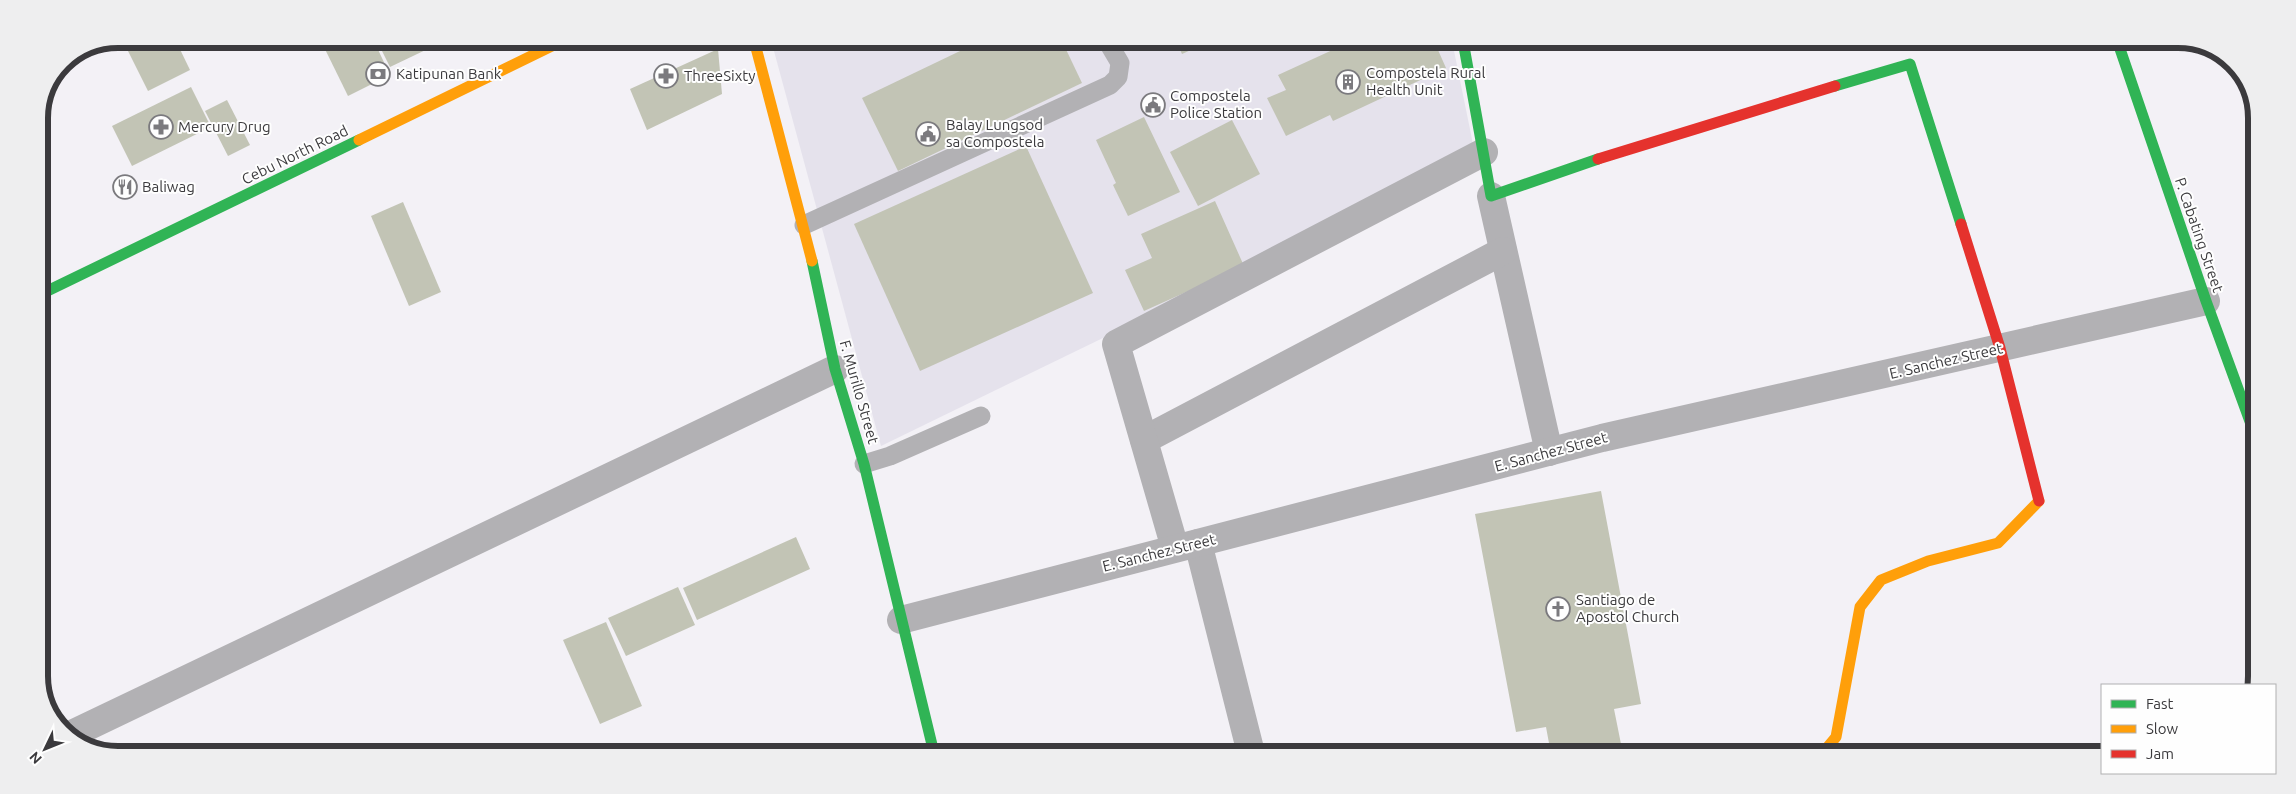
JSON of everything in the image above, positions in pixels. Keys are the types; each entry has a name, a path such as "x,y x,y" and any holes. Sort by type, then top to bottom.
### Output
{"main road":[{"name":"Cebu North Road","path":"48,290 547,48"},
{"name":"F. Murillo Street","path":"756,48 804,225 835,370 864,464 932,746"},
{"path":"1464,48 1491,196 1639,145 1910,64 2000,348 2039,503 1998,543 1928,561 1881,580 1860,607 1836,737 1828,746"},
{"name":"P. Cabating Street","path":"2120,48 2206,302 2248,416"}],"street":[{"path":"1249,746 1186,546 1144,440 1116,344 1484,152"},
{"path":"1491,196 1549,452"},
{"path":"1144,440 1503,251"},
{"name":"E. Sanchez Street","path":"901,620 1549,452 2206,302"},
{"path":"76,732 835,370"}],"lane":[{"path":"804,225 1110,86 1118,77 1120,63 1111,48"},
{"path":"864,464 890,456 981,416"}],"shaded area":[{"path":"773,48 1453,48 1473,144 1247,268 881,446"}],"building":[{"path":"126,48 179,48 190,70 148,91"},
{"path":"324,48 377,48 390,75 348,96"},
{"path":"380,48 430,48 390,67"},
{"name":"Balay Lungsod sa Compostela","path":"966,48 1065,48 1082,83 898,171 862,98"},
{"path":"1179,48 1195,48 1182,54"},
{"name":"Compostela Rural Health Unit","path":"1337,48 1437,48 1446,68 1333,121 1330,115 1286,136 1267,98 1286,90 1278,75"},
{"path":"718,49 722,94 647,130 630,89"},
{"name":"Mercury Drug","path":"191,87 211,127 132,166 112,126"},
{"path":"227,100 250,145 228,156 205,111"},
{"path":"1144,117 1180,192 1128,216 1113,185 1116,183 1096,140"},
{"path":"1232,120 1260,174 1198,206 1170,152"},
{"path":"1026,146 1093,293 920,371 854,224"},
{"path":"1215,201 1244,266 1144,311 1125,270 1152,258 1141,234"},
{"path":"403,202 441,292 409,306 371,216"},
{"name":"Santiago de Apostol Church","path":"1601,491 1641,704 1614,709 1621,746 1550,746 1546,727 1516,732 1475,514"},
{"path":"796,537 810,569 697,620 683,588"},
{"path":"678,587 695,625 626,656 608,618"},
{"path":"606,622 642,706 600,724 563,640"}],"traffic: fast":[{"path":"1464,48 1491,196 1598,159"},
{"path":"2120,48 2206,301 2248,416"},
{"path":"1835,86 1910,64 1961,224"},
{"path":"48,291 359,140"},
{"path":"812,261 835,369 864,464 932,746"}],"traffic: slow":[{"path":"359,140 548,48"},
{"path":"756,48 812,261"},
{"path":"1828,746 1836,737 1860,607 1881,580 1928,561 1998,543 2039,501"}],"traffic: jam":[{"path":"1598,159 1835,86"},
{"path":"1961,224 2000,348 2039,501"}],"place":[{"name":"Katipunan Bank","path":"378,74"},
{"name":"ThreeSixty","path":"666,76"},
{"name":"Compostela Rural Health Unit","path":"1348,82"},
{"name":"Compostela Police Station","path":"1153,105"},
{"name":"Mercury Drug","path":"161,127"},
{"name":"Balay Lungsod sa Compostela","path":"928,134"},
{"name":"Baliwag","path":"125,187"},
{"name":"Santiago de Apostol Church","path":"1558,609"}]}
